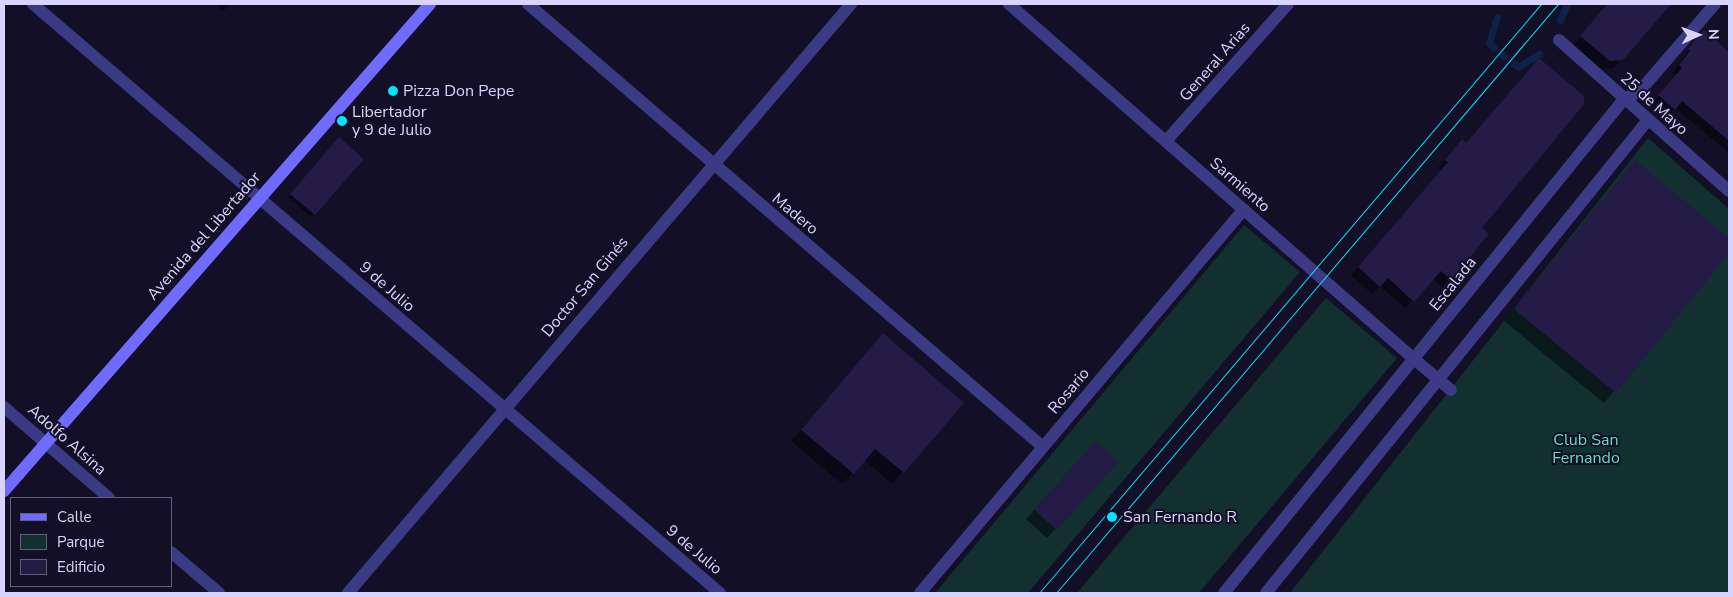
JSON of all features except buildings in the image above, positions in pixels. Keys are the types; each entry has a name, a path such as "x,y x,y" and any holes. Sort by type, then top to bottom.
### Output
{"main road":[{"name":"Avenida del Libertador","path":"4,491 430,4"}],"street":[{"name":"9 de Julio","path":"33,4 260,197 502,409 720,593"},
{"name":"Madero","path":"528,4 711,164 1043,447"},
{"name":"Doctor San Ginés","path":"348,593 711,164 851,4"},
{"name":"Sarmiento","path":"1009,4 1450,390"},
{"name":"General Arias","path":"1166,142 1288,4"},
{"name":"Escalada","path":"1224,593 1624,99 1639,92 1715,4"},
{"name":"25 de Mayo","path":"1559,40 1729,191"},
{"path":"1266,593 1648,120"},
{"name":"Rosario","path":"920,593 1244,209"},
{"name":"Adolfo Alsina","path":"4,407 108,497"},
{"path":"172,553 219,593"}],"green space":[{"name":"Club San Fernando","path":"1648,138 1729,209 1729,593 1290,593"},
{"path":"1244,225 1300,272 1028,593 935,593"},
{"path":"1326,298 1397,358 1199,593 1077,593"}],"waterway":[{"path":"1560,20 1567,4"},
{"path":"1494,48 1489,43 1497,17"},
{"path":"1514,64 1518,67 1539,54"}],"tram line":[{"path":"1039,593 1541,4"},
{"path":"1056,593 1558,4"}],"place":[{"name":"Pizza Don Pepe","path":"393,91"},
{"name":"Libertador y 9 de Julio","path":"342,121"},
{"name":"San Fernando R","path":"1112,517"}]}
